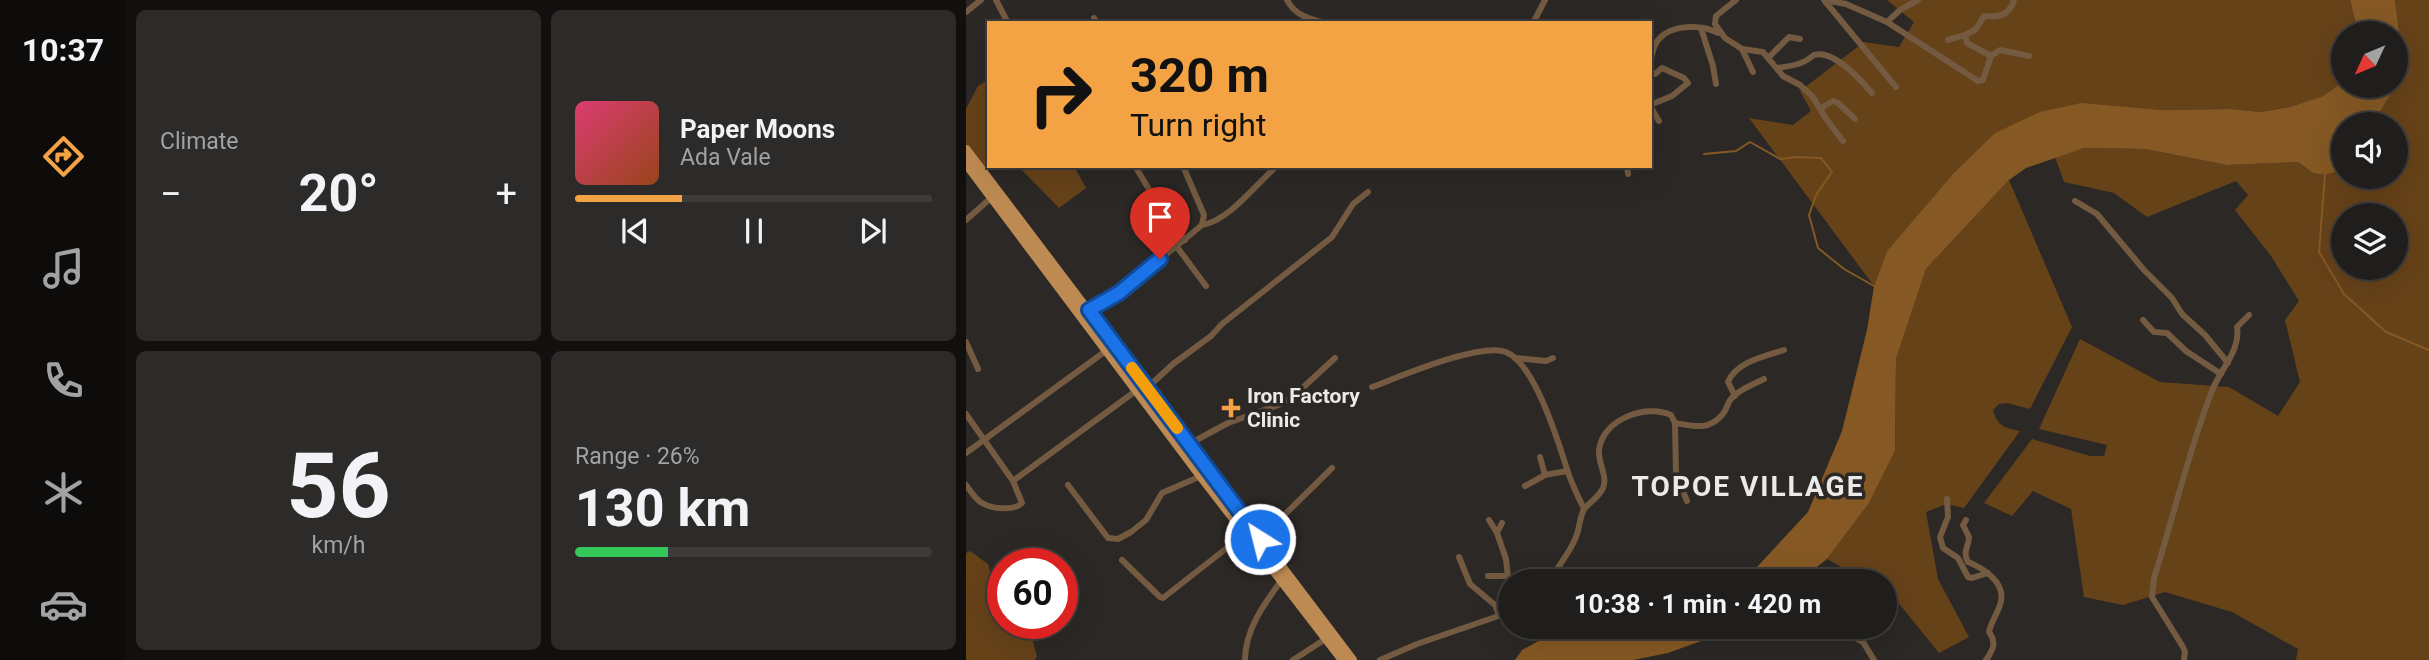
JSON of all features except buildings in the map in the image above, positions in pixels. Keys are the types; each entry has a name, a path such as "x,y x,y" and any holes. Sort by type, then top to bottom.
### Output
{"main road":[{"path":"966,150 1089,310 1200,476 1343,660"},
{"path":"966,163 1107,350 1189,444 1352,660"}],"street":[{"path":"966,12 981,0"},
{"path":"996,0 1007,21"},
{"path":"1287,0 1298,13 1318,21"},
{"path":"1534,21 1545,0"},
{"path":"1704,28 1725,4 1736,0"},
{"path":"1824,0 1846,4 1887,22 1978,81 1985,77 1991,56 2000,50 2029,56"},
{"path":"1824,0 1896,87"},
{"path":"1887,22 1900,10 1918,0"},
{"path":"1948,40 1976,29 1984,16 2002,16 2009,12 2014,0"},
{"path":"1716,16 1715,24 1725,38"},
{"path":"1652,56 1655,44 1665,34 1680,28 1704,28 1742,49 1760,50 1778,68 1783,76 1784,86"},
{"path":"1704,28 1716,84"},
{"path":"1965,35 1967,43 1991,56"},
{"path":"1769,57 1790,37 1800,39"},
{"path":"1742,49 1753,72"},
{"path":"1778,68 1801,63 1814,55 1826,55 1846,66 1872,93"},
{"path":"1652,73 1655,74 1662,68 1684,78 1688,83 1671,96 1652,105"},
{"path":"1783,76 1804,88 1813,97 1843,141"},
{"path":"1821,110 1833,102 1839,103 1855,119"},
{"path":"1652,109 1659,121"},
{"path":"1136,168 1166,218 1185,240"},
{"path":"1184,168 1204,215 1202,225"},
{"path":"1089,310 1119,293 1202,225 1216,222 1275,168"},
{"path":"1013,481 1141,391 1211,336 1222,324 1332,237 1353,204 1368,192"},
{"path":"966,220 992,197"},
{"path":"2075,201 2097,214 2149,276 2172,298 2182,314 2205,335 2228,363"},
{"path":"1177,247 1206,286"},
{"path":"2183,660 2183,647 2152,597 2154,579 2202,415 2213,386 2228,363 2238,336 2237,327 2249,315"},
{"path":"2143,320 2154,332 2166,333 2186,351 2221,374"},
{"path":"966,342 978,369"},
{"path":"966,453 1107,350"},
{"path":"1735,396 1728,382 1731,375 1743,365 1784,350"},
{"path":"1372,387 1429,366 1483,351 1505,352 1515,358 1538,390 1561,447 1567,471 1584,509"},
{"path":"1189,444 1228,423 1281,404 1296,394 1335,358"},
{"path":"1515,358 1546,361 1553,358"},
{"path":"1675,423 1702,428 1712,424 1722,416 1729,401 1764,379"},
{"path":"1558,569 1577,535 1584,509 1603,489 1599,448 1601,441 1614,425 1639,412 1649,410 1659,410 1671,415 1675,423 1676,475 1687,501"},
{"path":"966,414 1013,481 1022,503 1012,509 980,502 966,485"},
{"path":"1540,457 1545,475"},
{"path":"1260,539 1332,468"},
{"path":"1525,486 1545,475 1567,471"},
{"path":"1068,485 1108,538 1118,539 1146,520 1162,493 1200,476"},
{"path":"1947,499 1948,517 1940,537 1943,548 1958,558 1968,577 1988,573"},
{"path":"1489,520 1497,533 1507,569"},
{"path":"1966,520 1963,525 1969,537 1965,549 1966,558 1968,562 1984,568 2000,589 2002,597 1989,632 1994,648 1986,660"},
{"path":"1497,533 1502,523"},
{"path":"1122,561 1163,598 1246,533"},
{"path":"1459,557 1471,584 1495,606 1498,613"},
{"path":"1488,576 1498,576"},
{"path":"1245,660 1247,639 1266,602 1281,581"},
{"path":"1380,660 1498,615"},
{"path":"1293,660 1327,638"},
{"path":"1858,639 1863,642 1874,660"}],"shaded area":[{"path":"1887,0 2350,0 2355,21 2331,21 2331,90 2323,96 2290,107 2259,112 2231,109 2160,110 1952,175 1887,251 1874,286 1749,118 1793,125 1811,111 1800,91 1864,42 1899,47 1914,22"},
{"path":"2350,0 2395,0 2398,21 2355,21"},
{"path":"2395,0 2429,0 2429,660 2296,660 2298,649 2232,612 2165,592 2123,605 2084,597 2071,509 2033,491 2012,516 1984,503 2032,439 2090,456 2104,456 2107,445 2039,429 2080,339 2160,382 2229,387 2278,416 2300,382 2285,320 2299,301 2271,256 2235,210 2248,195 2236,181 2147,217 2114,193 2064,182 2055,157 2084,148 2145,149 2227,165 2298,162 2313,173 2331,173 2331,189 2408,189 2408,112 2380,112 2388,98 2408,98 2408,21 2398,21"},
{"path":"987,80 987,168 993,168 983,173 966,150 966,109 978,86"},
{"path":"2331,90 2331,98 2388,98 2380,112 2331,112 2331,173 2325,175 2313,173 2298,162 2227,165 2145,149 2084,148 2026,168 2009,180 1926,269 1896,359 1895,451 1869,503 1827,559 1814,569 1755,569 1808,512 1842,431 1867,330 1874,286 1887,251 1952,175 1995,133 2040,112 2081,103 2160,110 2231,109 2260,112 2290,107 2323,96"},
{"path":"1020,168 1075,168 1086,188 1059,208"},
{"path":"2009,180 2072,327 2030,409 2007,403 1999,404 1993,410 2002,425 2020,431 1964,508 1947,504 1926,512 1938,579 1969,637 1939,653 1897,601 1897,569 1845,569 1827,559 1869,503 1895,451 1896,359 1926,269"},
{"path":"970,551 987,563 987,639 1032,639 1037,657 1034,660 966,660 966,553"},
{"path":"1542,639 1707,639 1668,653 1633,660 1515,660 1522,650"}],"waterway":[{"path":"1704,154 1736,151 1750,142 1780,159 1821,158 1832,172 1816,195 1809,215 1818,248 1844,269 1874,286"},
{"path":"2325,174 2319,252 2344,294 2386,332 2429,350"}],"slow traffic":[{"path":"1132,368 1177,428"}],"place":[{"name":"Iron Factory Clinic","path":"1231,408"}],"district":[{"name":"TOPOE VILLAGE","path":"1748,486"}],"route":[{"path":"1160,259 1119,293 1089,310 1260,539"}]}
